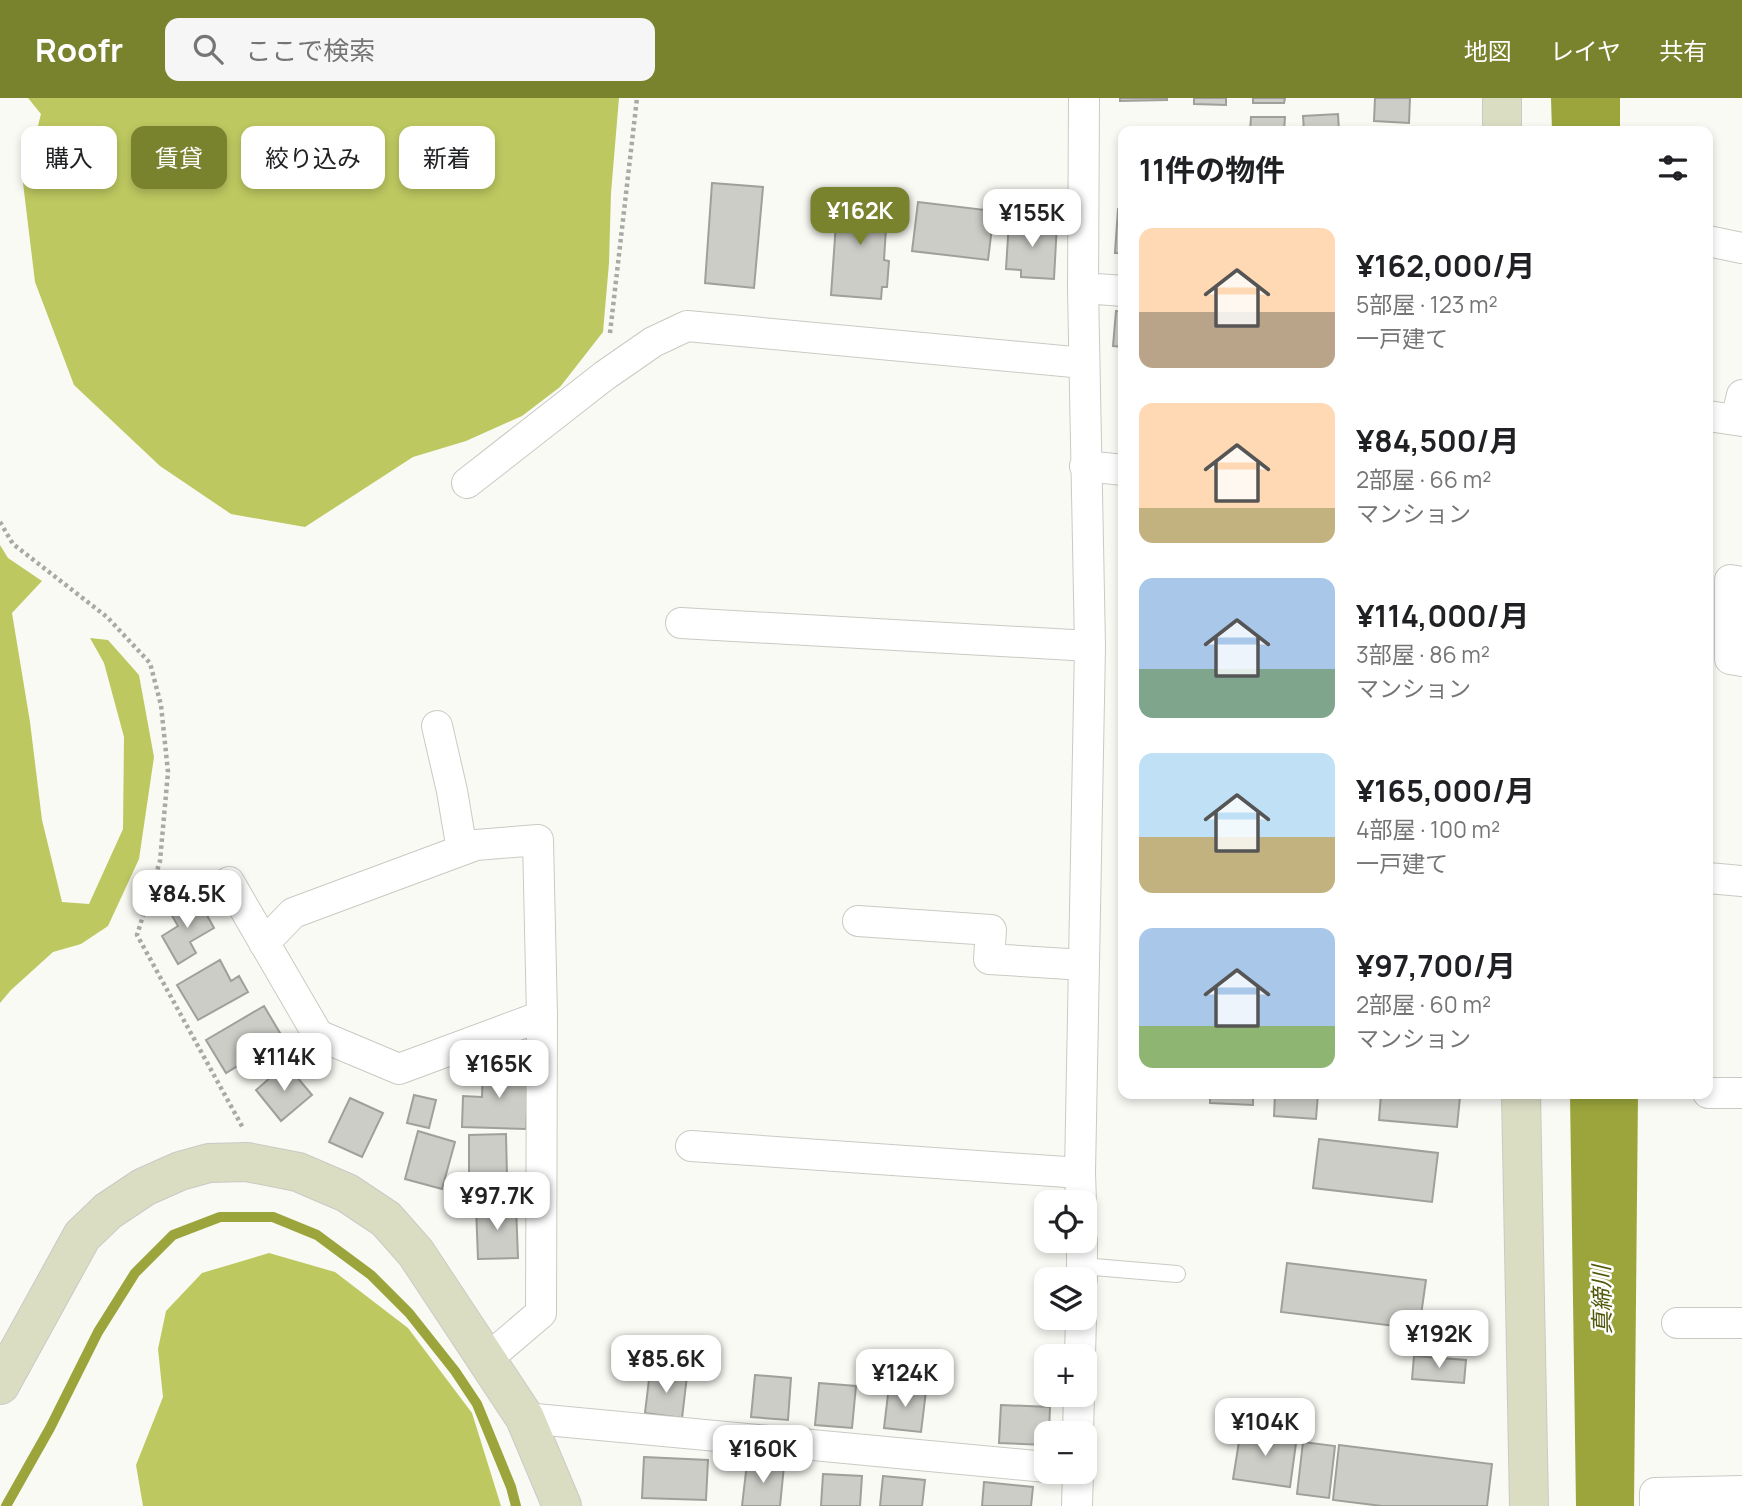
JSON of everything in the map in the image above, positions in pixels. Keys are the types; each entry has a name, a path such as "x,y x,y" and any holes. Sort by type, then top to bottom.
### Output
{"street":[{"path":"1081,1190 1090,646 1083,288 1084,98"},
{"path":"1502,98 1503,126"},
{"path":"1713,242 1742,248"},
{"path":"1083,288 1118,290"},
{"path":"467,483 604,376 653,342 687,326 1084,363"},
{"path":"1086,466 1118,469"},
{"path":"1742,582 1730,580 1730,659 1742,661"},
{"path":"681,623 1090,646"},
{"path":"436,726 463,850"},
{"path":"264,943 293,914 476,845 538,840 542,1016 541,1313 487,1359"},
{"path":"1713,878 1742,881"},
{"path":"229,882 318,1035 399,1069 542,1016"},
{"path":"858,921 991,930 989,958 1084,965"},
{"path":"1713,1093 1742,1093"},
{"path":"1521,1099 1529,1506"},
{"path":"691,1146 1080,1173"},
{"path":"0,1385 82,1236 108,1211 144,1187 180,1171 209,1163 247,1162 298,1172 347,1194 386,1219 416,1253 525,1418 562,1506"},
{"path":"1677,1323 1742,1323"},
{"path":"525,1418 1034,1466"},
{"path":"1077,1506 1078,1484"},
{"path":"1655,1506 1655,1493 1742,1491"}],"lane":[{"path":"1082,1262 1177,1274"}],"path":[{"path":"604,376 637,98"},
{"path":"0,522 13,544 107,617 149,663 161,705 168,772 160,861 137,935 264,1165"}],"shaded area":[{"path":"28,98 619,98 603,332 560,387 522,416 466,441 413,457 305,527 231,514 160,466 74,385 35,282 24,189 117,189 117,126 38,126 41,114"},
{"path":"0,545 8,558 42,581 12,613 30,722 42,820 62,902 89,904 123,829 124,737 104,663 90,638 108,640 139,675 154,757 139,859 108,926 81,944 53,952 0,1003"},
{"path":"269,1253 335,1272 408,1328 472,1413 501,1506 143,1506 136,1465 163,1397 158,1349 166,1311 202,1273"}],"water":[{"path":"1551,98 1620,98 1620,126 1552,126"},
{"name":"真締川","path":"1570,1099 1638,1099 1634,1506 1576,1506"}],"building":[{"path":"1120,98 1167,98 1167,100 1120,101"},
{"path":"1194,98 1226,98 1226,105 1194,104"},
{"path":"1253,98 1285,98 1284,103 1253,103"},
{"path":"1375,98 1410,98 1409,123 1374,121"},
{"path":"1338,114 1339,126 1304,126 1303,116"},
{"path":"1251,117 1285,117 1284,126 1250,126"},
{"path":"712,183 763,187 754,288 705,283"},
{"path":"838,194 888,197 884,260 889,261 887,287 882,287 881,299 831,295"},
{"path":"918,202 994,211 988,260 912,251"},
{"path":"1118,209 1118,253 1115,253"},
{"path":"1009,221 1057,223 1054,279 1021,277 1021,270 1006,269"},
{"path":"1116,311 1118,346 1113,346"},
{"path":"198,899 214,928 190,942 196,953 178,964 162,936 178,926 171,914"},
{"path":"220,960 231,981 239,976 248,992 198,1020 177,985"},
{"path":"264,1006 283,1038 226,1073 206,1040"},
{"path":"286,1064 312,1095 281,1121 256,1090"},
{"path":"483,1065 529,1067 526,1129 462,1127 463,1096 482,1097"},
{"path":"414,1095 436,1100 429,1128 407,1123"},
{"path":"350,1098 383,1113 362,1157 329,1142"},
{"path":"1210,1099 1253,1099 1253,1105 1210,1103"},
{"path":"1275,1099 1318,1099 1316,1119 1274,1116"},
{"path":"1381,1099 1460,1099 1457,1127 1379,1120"},
{"path":"418,1131 455,1142 442,1189 405,1179"},
{"path":"506,1134 507,1176 469,1176 469,1135"},
{"path":"1319,1139 1438,1153 1432,1202 1313,1188"},
{"path":"516,1205 518,1258 478,1259 476,1207"},
{"path":"1287,1263 1426,1280 1419,1329 1281,1312"},
{"path":"1414,1356 1466,1360 1464,1383 1412,1379"},
{"path":"650,1371 687,1376 682,1418 645,1413"},
{"path":"755,1375 791,1378 788,1420 751,1417"},
{"path":"819,1383 856,1386 852,1428 815,1425"},
{"path":"889,1386 926,1391 921,1432 884,1428"},
{"path":"1001,1405 1050,1407 1049,1421 1034,1421 1034,1444 999,1443"},
{"path":"1241,1429 1297,1436 1290,1487 1233,1479"},
{"path":"1303,1442 1335,1446 1329,1498 1297,1494"},
{"path":"1339,1445 1492,1464 1487,1506 1382,1506 1333,1500"},
{"path":"644,1457 708,1460 706,1500 642,1498"},
{"path":"747,1463 784,1466 780,1506 742,1506"},
{"path":"823,1474 862,1476 860,1506 821,1506"},
{"path":"883,1476 925,1480 922,1506 880,1506"},
{"path":"984,1482 1033,1487 1031,1506 982,1506"}],"waterway":[{"path":"6,1506 50,1428 98,1332 135,1273 173,1235 220,1217 273,1217 317,1235 371,1275 409,1313 455,1371 477,1404 511,1487 516,1506"}]}
